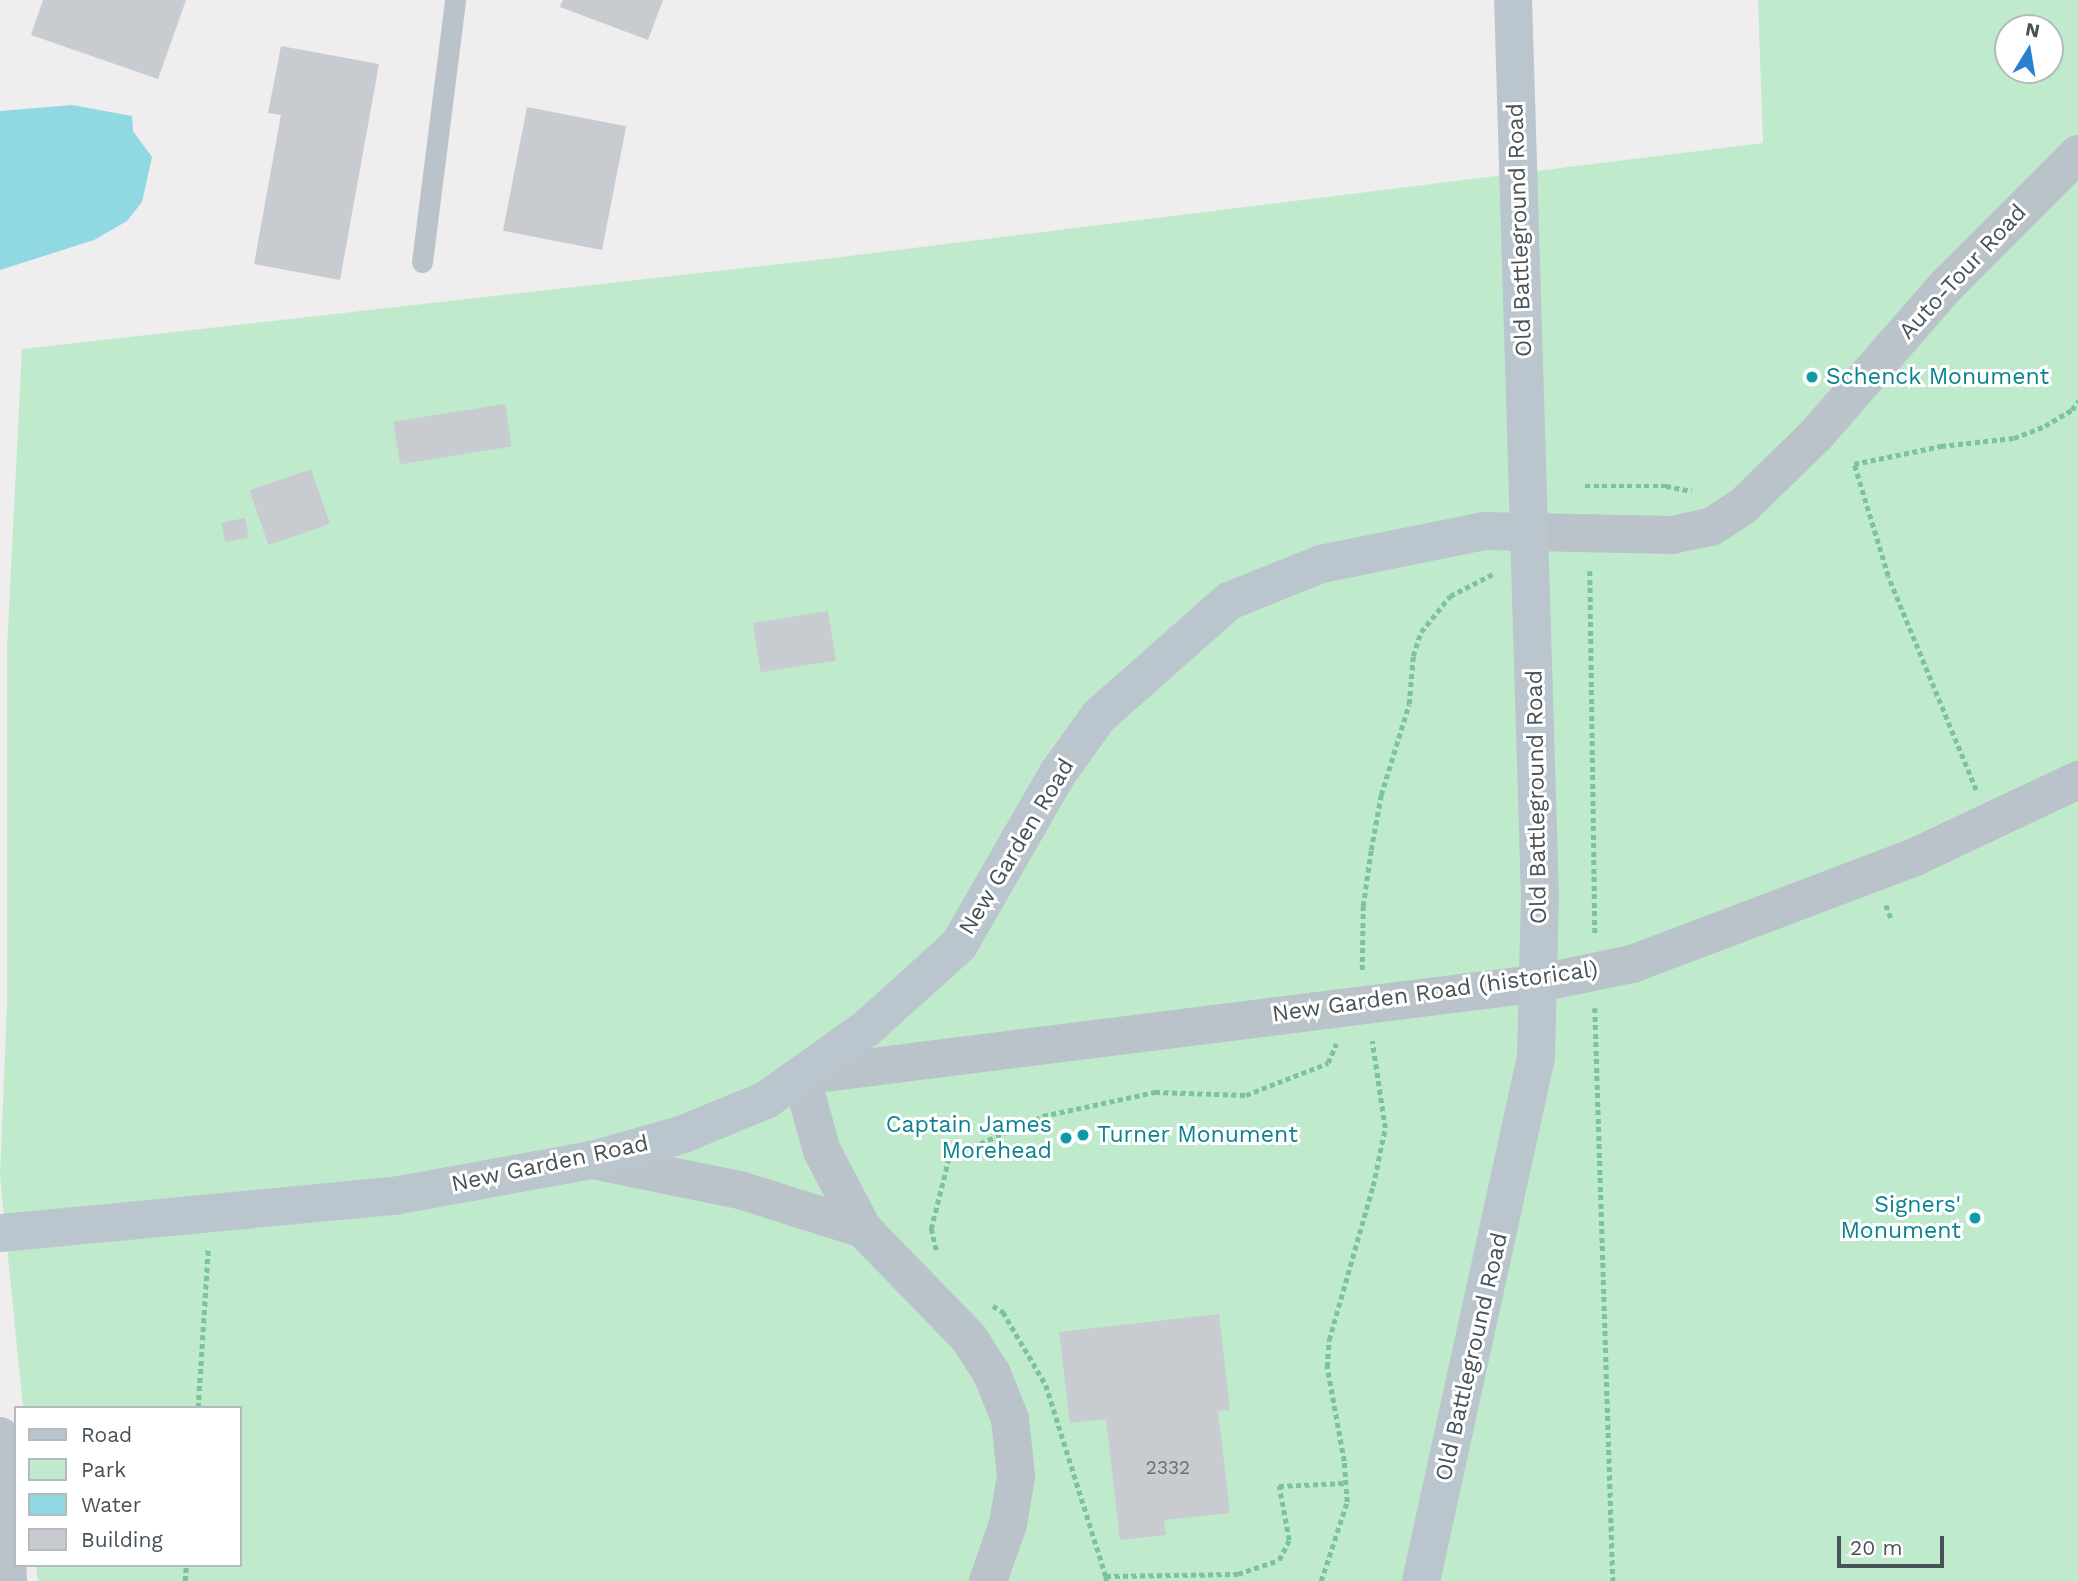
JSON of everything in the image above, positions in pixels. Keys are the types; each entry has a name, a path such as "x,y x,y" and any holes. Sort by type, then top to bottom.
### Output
{"street":[{"name":"Old Battleground Road","path":"1421,1581 1522,1132 1536,1056 1540,983 1513,0"},
{"name":"Auto-Tour Road","path":"1529,532 1672,535 1712,527 1743,506 1816,435 1946,286 2078,154"},
{"name":"New Garden Road","path":"0,1233 209,1217 394,1196 592,1160 724,1118 766,1100 867,1028 959,945 1058,773 1099,716 1228,601 1335,561 1485,531 1529,532"},
{"name":"New Garden Road (historical)","path":"801,1076 1359,1002 1540,983 1632,964 1914,857 2078,780"},
{"path":"801,1076 822,1152 863,1229 969,1338 992,1374 1010,1419 1016,1476 1008,1524 988,1581"},
{"path":"592,1160 740,1190 863,1229"},
{"path":"0,1436 8,1581"}],"lane":[{"path":"422,262 455,0"}],"path":[{"path":"1989,822 1888,576 1854,464 1941,446 2014,438 2054,421 2072,410 2078,401"},
{"path":"1585,486 1666,485 1743,506"},
{"path":"1590,559 1595,947"},
{"path":"1321,1581 1342,1523 1346,1483 1327,1367 1329,1340 1373,1186 1385,1128 1359,1002 1366,881 1381,795 1409,704 1417,644 1432,614 1450,596 1502,570"},
{"path":"940,1264 931,1229 949,1157 1043,1116 1155,1091 1246,1095 1328,1063 1359,1002"},
{"path":"1595,1004 1613,1581"},
{"path":"198,1406 209,1217"},
{"path":"983,1300 1003,1312 1046,1385 1106,1579 1238,1574 1279,1560 1289,1540 1279,1486 1346,1483"}],"green space":[{"path":"1758,0 2078,0 2078,1581 38,1581 36,1567 242,1567 242,1406 23,1406 0,1176 7,1005 7,649 22,349 833,258 1763,143"}],"water":[{"path":"72,105 132,116 133,131 152,157 142,202 127,221 94,240 0,270 0,111"}],"building":[{"path":"43,0 186,0 158,79 31,35"},
{"path":"563,0 663,0 648,40 560,7"},
{"path":"281,46 379,64 340,280 254,264 281,115 268,113"},
{"path":"527,107 626,126 602,250 503,231"},
{"path":"505,404 512,446 400,464 393,422"},
{"path":"311,469 330,524 268,545 250,490"},
{"path":"245,518 249,538 225,542 221,523"},
{"path":"828,611 836,660 761,672 753,623"},
{"path":"1219,1314 1230,1410 1218,1411 1230,1513 1164,1520 1166,1535 1120,1540 1106,1419 1070,1423 1059,1332"}],"place":[{"name":"Schenck Monument","path":"1812,377"},
{"name":"Turner Monument","path":"1083,1135"},
{"name":"Captain James Morehead","path":"1066,1138"},
{"name":"Signers' Monument","path":"1975,1218"}]}
